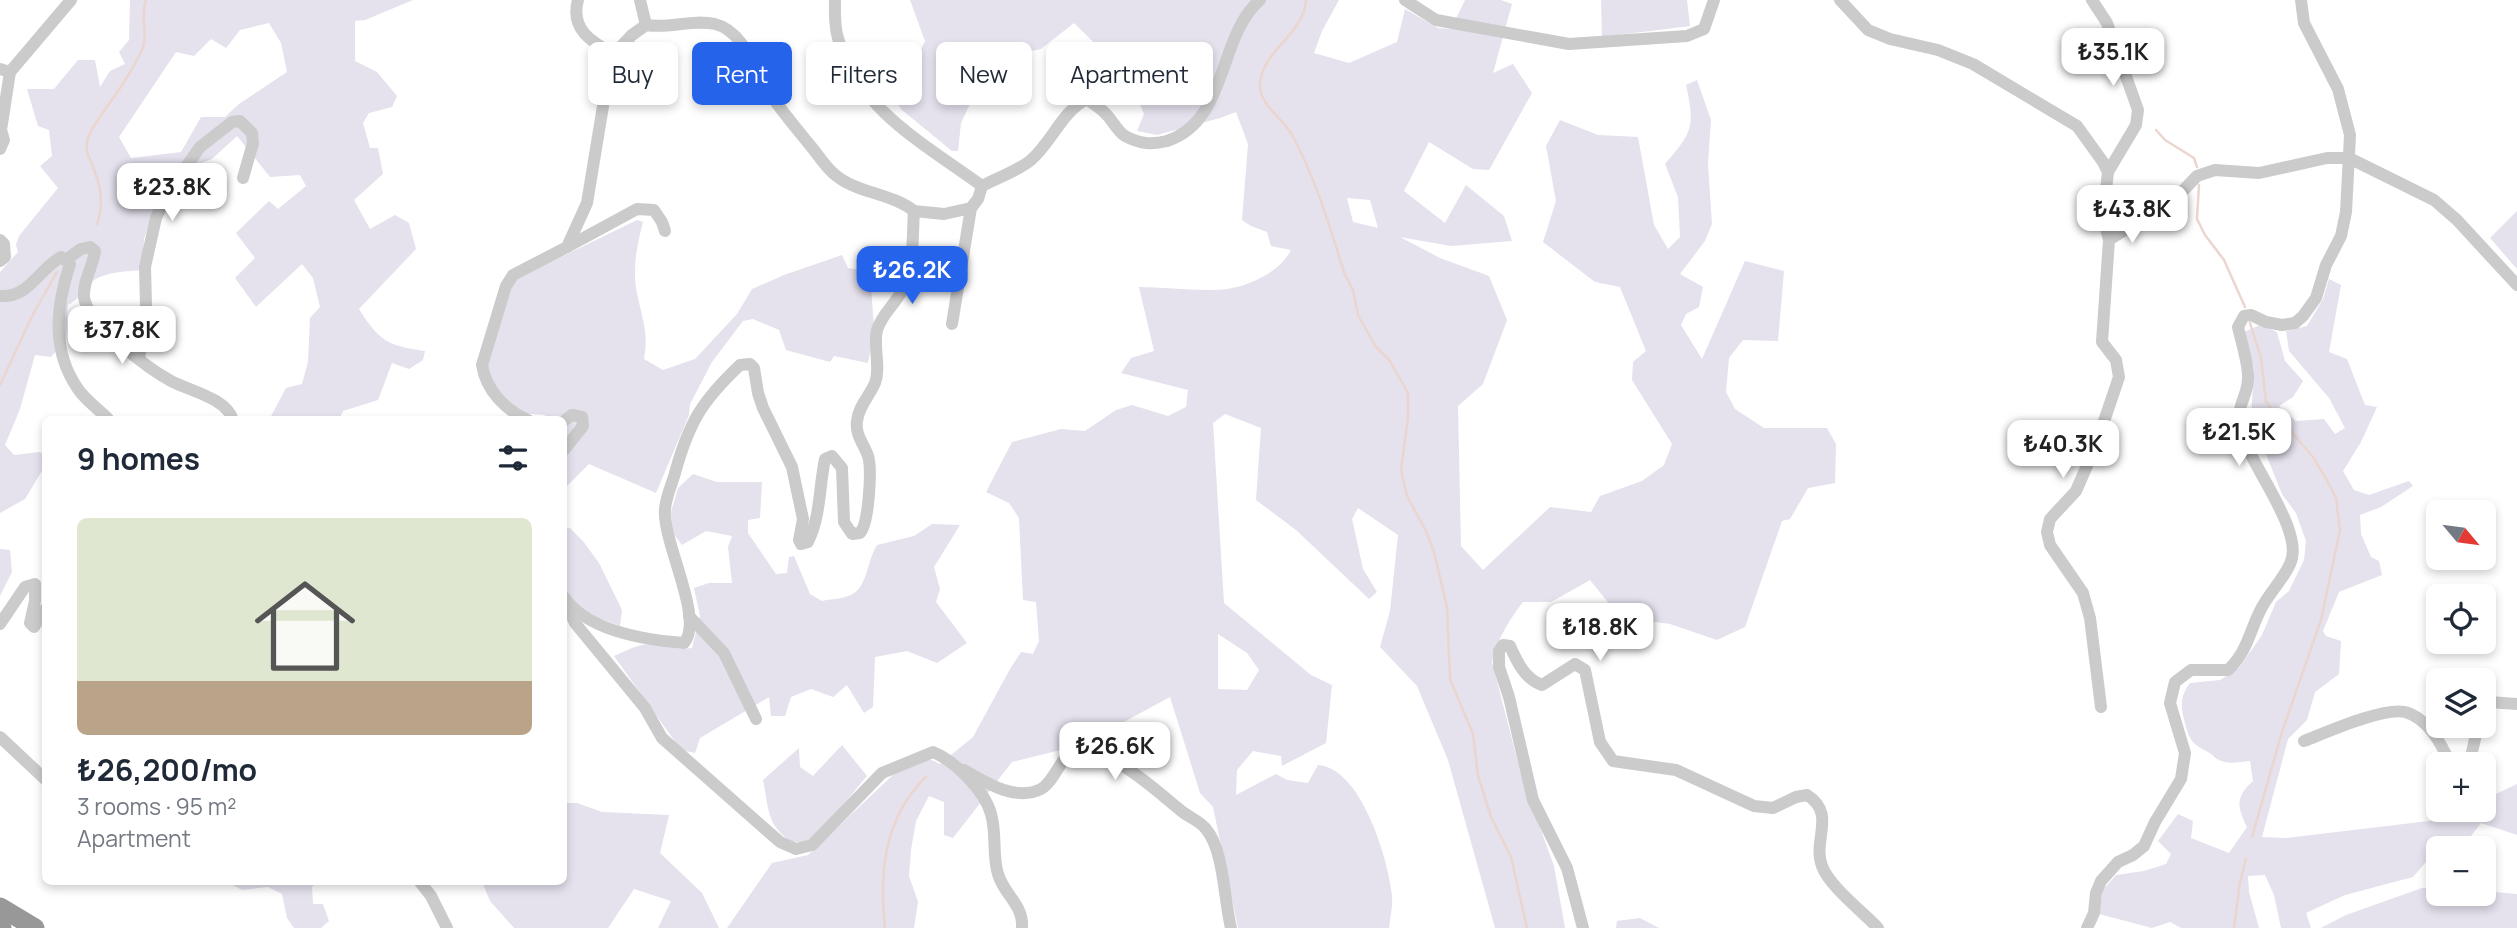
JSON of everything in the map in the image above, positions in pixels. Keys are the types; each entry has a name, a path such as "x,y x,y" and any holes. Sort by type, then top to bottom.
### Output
{"highway":[{"path":"0,907 35,928"}],"street":[{"path":"0,149 4,140 1,130 5,70 71,0"},
{"path":"578,0 575,11 577,23 594,42"},
{"path":"640,0 646,26"},
{"path":"835,0 837,37 857,83 901,129 982,186"},
{"path":"952,324 971,208 978,199 982,186 1030,160 1074,105 1087,99 1104,112 1124,136 1152,145 1181,136 1215,94 1239,32 1252,7 1260,0"},
{"path":"1405,0 1436,20 1569,44 1686,36 1704,29 1714,0"},
{"path":"1840,0 1868,30 1890,39 1938,50 1973,64 2077,126 2108,172"},
{"path":"2092,0 2107,23 2138,110 2136,125 2108,172 2102,216 2109,240 2102,342 2116,360 2119,377 2077,491 2050,519 2047,533 2050,545 2083,593 2090,618 2101,707"},
{"path":"2087,928 2094,913 2096,893 2101,881 2118,862 2144,846 2181,779 2185,752 2170,703 2175,682 2191,670 2228,670 2240,659 2260,611 2291,563 2294,551 2275,496 2248,452 2241,432 2240,405 2248,383 2249,370 2238,327 2244,316 2251,315 2282,325 2295,323 2316,298 2326,265 2341,236 2346,212 2350,135 2338,89 2304,23 2301,0"},
{"path":"625,42 646,26 660,28 713,24 726,28 738,40 772,97 831,172 848,185 881,194 905,204 914,211 944,214 971,208"},
{"path":"567,247 587,202 603,105"},
{"path":"139,359 146,304 146,256 156,218 167,194 200,147 232,122 240,121 252,133 253,143 243,178"},
{"path":"2109,240 2177,197 2197,176 2215,170 2259,173 2327,158 2348,158 2434,200 2457,220 2517,285"},
{"path":"518,416 494,394 484,378 482,365 506,286 513,275 638,209 654,210 665,231"},
{"path":"567,601 584,618 633,636 684,643 690,630 689,617 679,570 668,539 664,508 690,426 704,402 740,365 750,364 754,369 760,400 792,467 803,519 799,540 801,544 808,542 813,531 819,511 825,459 832,456 842,468 844,522 852,534 860,533 865,527 868,503 868,457 860,443 856,424 860,405 876,382 875,348 878,328 901,293 912,260 914,211"},
{"path":"0,240 4,244 5,257 0,261"},
{"path":"67,259 81,249 90,247 96,251 85,283 84,299 100,324 139,359 169,380 219,404 232,416"},
{"path":"0,296 24,291 44,268 61,257 67,259 70,264 58,303 59,341 63,363 79,391 105,416"},
{"path":"567,419 572,415 582,417 583,426 567,446"},
{"path":"0,624 25,587 35,584 35,601 30,623 34,627 42,614"},
{"path":"567,605 575,623 645,708 662,738 780,842 796,849 812,845 882,773 933,752 1002,790 1020,793 1042,788 1068,754 1085,751 1110,759 1156,788 1182,812 1206,828 1216,848 1231,928"},
{"path":"689,617 724,653 755,719"},
{"path":"1583,928 1567,868 1533,800 1509,696 1499,667 1499,651 1503,645 1510,646 1522,668 1535,682 1542,685 1575,664 1585,670 1600,742 1613,761 1676,770 1754,806 1773,808 1807,795 1818,802 1822,812 1821,866 1833,883 1878,928"},
{"path":"2496,702 2517,704"},
{"path":"2304,741 2386,713 2404,712 2425,723 2445,752"},
{"path":"0,737 42,776"},
{"path":"957,766 991,812 998,876 1023,916 1022,928"},
{"path":"422,885 447,928"}],"shaded area":[{"path":"130,0 413,0 365,20 355,21 355,61 377,72 397,96 392,107 369,113 363,123 370,148 378,148 383,174 354,200 370,229 395,215 409,223 416,249 359,309 386,340 402,347 425,351 423,360 409,369 392,363 378,400 343,411 341,416 271,416 286,388 302,384 308,362 310,318 320,307 313,278 302,264 256,307 235,278 255,258 236,233 269,201 278,209 306,186 300,175 270,177 237,136 212,159 185,169 156,205 144,239 143,270 110,274 93,281 68,305 66,339 51,357 35,355 20,409 5,445 14,455 40,452 42,471 25,499 0,513 0,272 18,252 16,245 19,236 58,188 40,166 52,156 49,130 38,126 27,89 54,89 78,60 95,60 100,87 110,71 125,64 119,52 129,40","holes":["269,23 281,43 287,72 239,104 225,117 201,117 181,152 131,158 119,137 176,52 194,56 211,39 226,48 240,30"]},
{"path":"910,0 1339,0 1322,31 1314,53 1349,63 1397,42 1405,9 1438,28 1451,29 1465,0 1501,0 1512,4 1493,73 1513,64 1532,93 1489,170 1473,169 1429,142 1404,191 1445,223 1466,185 1504,216 1512,241 1451,246 1400,237 1440,258 1489,276 1507,320 1483,384 1458,406 1461,546 1483,570 1550,507 1591,512 1600,496 1642,481 1664,465 1672,444 1632,380 1633,362 1646,351 1620,287 1595,282 1543,242 1556,201 1546,146 1560,120 1598,135 1638,137 1654,225 1668,249 1680,237 1678,197 1665,164 1686,136 1691,120 1686,85 1697,80 1711,120 1708,164 1712,224 1705,241 1680,274 1703,287 1699,307 1686,314 1681,325 1702,359 1745,261 1784,271 1778,341 1743,340 1729,358 1726,392 1735,409 1764,428 1827,428 1836,444 1835,483 1808,488 1790,519 1782,521 1745,627 1717,640 1670,624 1648,621 1637,604 1611,606 1590,580 1551,602 1523,602 1508,623 1492,662 1522,778 1554,866 1565,928 1495,928 1448,760 1417,686 1380,647 1390,611 1398,535 1358,508 1352,519 1363,569 1377,592 1369,599 1296,530 1256,500 1261,428 1225,414 1213,423 1224,603 1311,675 1332,685 1326,743 1282,766 1281,756 1253,751 1237,770 1236,795 1276,774 1287,780 1308,783 1318,765 1333,770 1347,781 1370,817 1385,860 1392,895 1389,928 1238,928 1213,807 1200,793 1170,697 1109,730 1097,741 1012,762 953,838 944,835 944,802 929,796 916,821 911,850 909,876 918,902 914,928 727,928 772,863 808,855 895,773 927,758 940,764 973,737 1021,652 1033,654 1039,641 1036,602 1023,600 1019,518 1009,503 986,492 1012,442 1061,429 1085,431 1116,410 1132,405 1168,416 1186,407 1188,390 1121,373 1131,358 1154,351 1139,287 1206,290 1236,287 1255,281 1272,271 1291,250 1271,246 1267,232 1242,220 1248,144 1236,112 1157,135 1137,131 1144,114 1140,105 1213,105 1213,42 1093,42 1074,23 1050,42 1046,42 1041,49 1032,51 1032,42 936,42 936,105 969,105 961,123 958,151 952,151 898,105 922,105 922,48 925,41","holes":["1347,198 1370,200 1378,228 1353,222","1218,634 1247,653 1259,670 1247,690 1218,689"]},
{"path":"1601,0 1687,0 1690,26 1602,37"},
{"path":"2517,211 2517,269 2490,238"},
{"path":"637,220 643,222 635,275 645,333 644,359 663,370 695,359 737,314 752,289 842,255 848,268 870,272 874,328 868,363 834,356 830,362 786,350 779,330 753,319 743,321 712,362 690,404 689,415 656,493 589,464 567,486 567,416 519,413 496,392 487,365 514,280"},
{"path":"2329,279 2341,285 2329,352 2347,359 2365,405 2377,407 2361,442 2343,471 2354,490 2369,495 2409,481 2413,486 2381,507 2360,515 2361,534 2371,557 2379,561 2382,575 2339,592 2323,631 2326,636 2341,641 2339,674 2315,692 2307,720 2288,739 2262,837 2286,838 2426,821 2496,822 2496,794 2517,784 2517,835 2481,823 2471,836 2426,836 2426,862 2413,877 2345,895 2306,913 2311,928 2281,928 2274,895 2265,875 2248,876 2249,892 2259,928 2181,928 2170,922 2152,928 2099,914 2103,890 2116,875 2144,871 2166,864 2171,854 2158,841 2178,814 2193,821 2191,838 2229,853 2247,827 2239,802 2243,792 2253,781 2250,761 2221,761 2197,746 2189,736 2182,700 2190,683 2220,680 2239,668 2262,635 2276,602 2289,591 2304,560 2306,541 2296,513 2282,494 2251,417 2254,369 2244,332 2260,325 2277,332 2285,361 2303,381 2293,397 2279,406 2296,421 2324,419 2335,434 2345,428 2329,398 2289,351 2286,331 2307,326 2323,299"},
{"path":"693,474 717,482 762,482 760,518 748,520 748,533 776,574 787,573 789,557 794,556 810,594 822,601 848,596 857,591 877,545 914,536 932,524 960,525 934,567 940,589 936,602 967,643 937,663 907,651 875,657 873,707 864,713 847,685 833,697 811,689 791,697 785,716 771,716 769,697 700,738 695,753 681,750 614,656 648,644 692,648 700,616 694,588 709,583 732,583 728,547 732,536 706,531 682,545 672,532 671,512 678,488"},
{"path":"567,528 570,528 583,541 599,563 622,610 620,626 579,608 567,592"},
{"path":"0,549 10,550 12,572 0,596"},
{"path":"842,745 867,776 815,836 803,842 788,839 773,823 763,780 799,748 800,767 813,776"},
{"path":"567,803 577,803 602,812 669,815 660,853 702,893 719,928 658,928 671,901 634,889 608,928 514,928 490,901 483,885 567,885"},
{"path":"233,885 314,885 313,904 323,904 329,921 321,928 294,928 287,918 282,894 268,887 242,890"},
{"path":"2422,888 2426,888 2426,906 2496,906 2496,892 2517,894 2517,928 2321,928 2346,915"},
{"path":"1640,918 1659,928 1616,928 1617,921"}],"waterway":[{"path":"97,224 101,195 87,152 87,141 92,128 126,79 143,48 146,0"},
{"path":"1306,0 1304,11 1293,31 1265,67 1261,77 1261,94 1270,109 1288,128 1308,169 1345,275 1353,290 1358,315 1376,347 1390,361 1408,393 1408,418 1401,470 1407,496 1434,552 1447,607 1450,679 1473,734 1478,776 1491,817 1511,857 1527,928"},
{"path":"2156,130 2165,140 2194,158 2197,167"},
{"path":"2199,185 2197,219 2205,235 2224,260 2245,307"},
{"path":"0,385 32,316 57,272"},
{"path":"2250,323 2261,358 2266,402 2313,457 2328,482 2336,498 2340,530 2321,620 2282,732 2252,837"},
{"path":"885,928 884,867 893,828 901,810 926,777"},
{"path":"2234,928 2246,859"}]}
